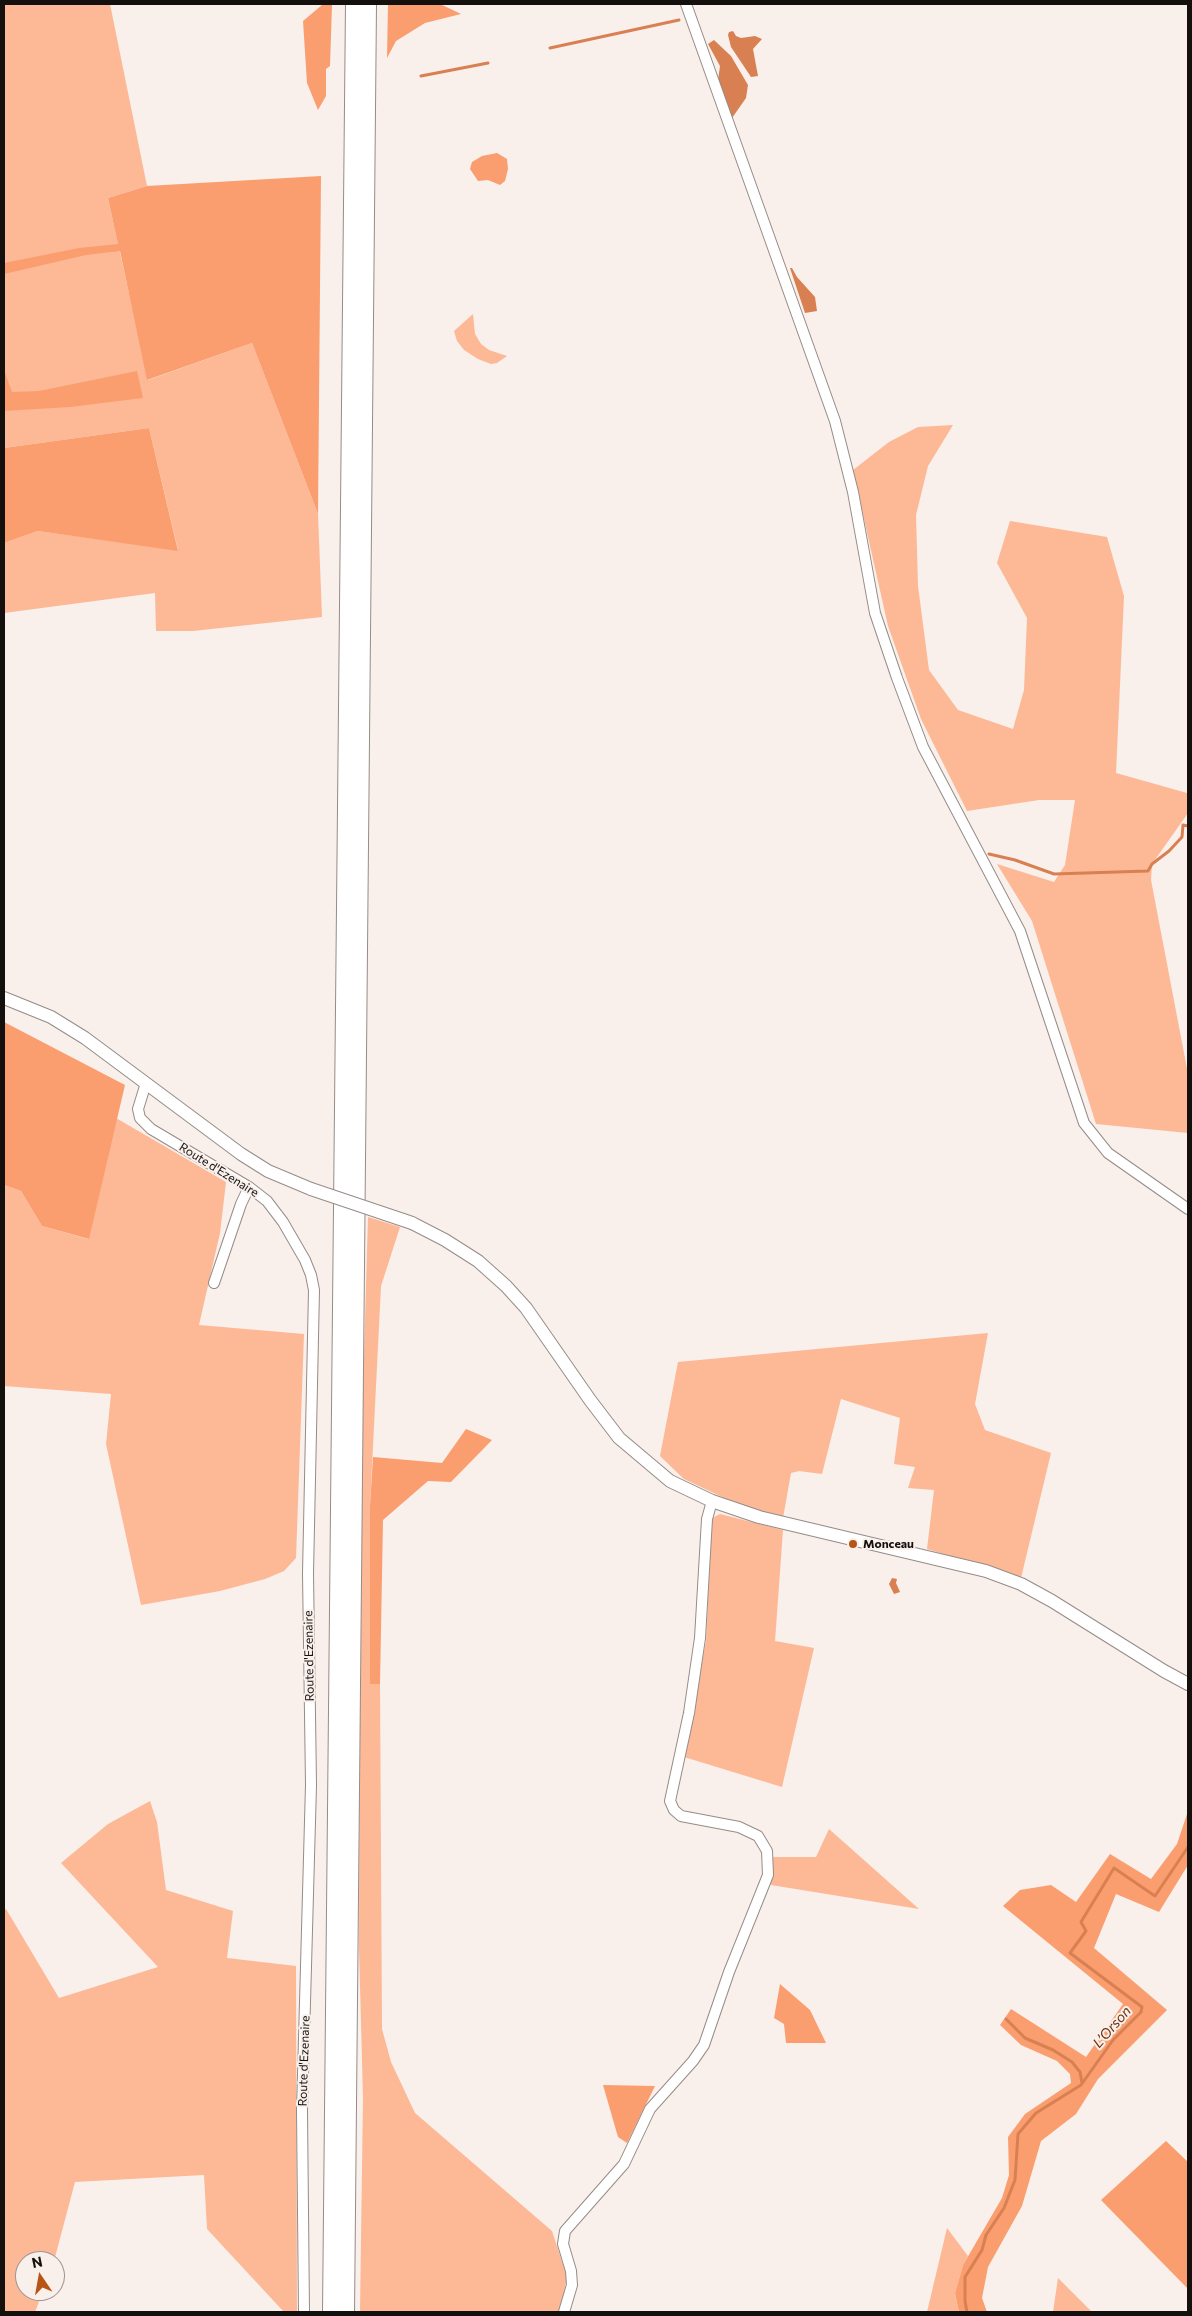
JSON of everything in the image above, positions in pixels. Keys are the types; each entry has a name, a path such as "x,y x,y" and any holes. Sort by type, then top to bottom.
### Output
{"highway":[{"path":"331,2312 354,4"},
{"path":"347,2312 368,4"}],"street":[{"path":"686,4 836,421 853,492 875,613 897,678 924,747 1020,931 1084,1123 1108,1153 1188,1209"},
{"path":"4,998 51,1017 85,1038 240,1154 268,1171 311,1189 412,1223 445,1240 478,1261 506,1286 526,1308 619,1438 670,1480 712,1501 759,1517 986,1571 1021,1584 1052,1601 1164,1672 1188,1684"},
{"name":"Route d'Ezenaire","path":"146,1083 138,1109 140,1118 151,1129 249,1187 268,1201 284,1222 305,1260 314,1290 308,1573 311,1785 302,2110 304,2312"},
{"path":"214,1283 241,1204 249,1187"},
{"path":"564,2312 572,2285 571,2271 563,2244 565,2231 624,2164 650,2110 701,2051 729,1972 768,1875 767,1851 758,1836 739,1827 681,1816 674,1810 670,1801 670,1790 689,1713 700,1638 708,1519 712,1501"}],"shaded area":[{"path":"4,4 110,4 147,186 108,198 148,380 252,343 318,514 322,617 193,631 156,631 155,593 4,613 4,543 38,531 178,550 149,428 4,448"},
{"path":"388,4 440,4 461,14 425,23 396,41 387,58"},
{"path":"322,5 332,5 330,66 326,69 326,96 318,110 307,83 303,21"},
{"path":"733,31 736,36 741,38 755,36 762,39 753,49 758,76 751,77 731,47 728,35 729,32"},
{"path":"714,40 731,56 748,85 746,98 732,118 718,80 720,66 708,44"},
{"path":"497,153 507,159 508,169 505,181 500,185 488,180 478,181 470,169 472,162 482,156"},
{"path":"321,176 318,514 252,343 147,380 120,251 86,255 4,274 4,263 79,248 118,244 108,198 147,186"},
{"path":"790,268 792,268 797,277 815,297 817,311 805,313"},
{"path":"473,314 475,334 481,344 489,350 507,356 497,363 491,364 478,359 464,350 457,341 454,331"},
{"path":"4,370 12,392 39,391 137,371 143,398 70,407 4,411"},
{"path":"953,425 928,466 916,515 918,586 929,670 958,710 1013,729 1024,690 1027,618 997,563 1010,521 1107,537 1124,596 1116,773 1187,793 1188,813 1152,864 1151,880 1188,1074 1188,1133 1096,1124 1032,921 997,864 1054,882 1065,865 1075,800 1039,800 967,811 921,719 888,626 853,470 889,442 918,427"},
{"path":"149,428 178,551 38,531 4,543 4,448"},
{"path":"4,1022 125,1085 89,1239 42,1226 21,1191 4,1185"},
{"path":"116,1118 226,1182 220,1233 199,1325 304,1334 296,1558 284,1571 265,1579 220,1591 141,1605 106,1444 111,1394 4,1386 4,1185 21,1191 42,1226 88,1239"},
{"path":"368,1217 400,1227 381,1286 370,1506 370,1684 380,1684 382,2029 391,2062 415,2113 552,2231 567,2277 560,2312 360,2312 363,2097 359,1949 360,1493"},
{"path":"988,1333 975,1404 985,1430 1051,1453 1021,1578 927,1549 934,1490 908,1488 915,1467 894,1464 900,1418 841,1399 822,1474 799,1471 791,1473 783,1518 737,1504 684,1479 660,1456 678,1362"},
{"path":"466,1429 492,1440 451,1482 428,1481 383,1520 380,1684 370,1684 370,1506 373,1457 442,1463"},
{"path":"720,1514 783,1530 775,1641 814,1648 782,1787 684,1757 706,1641 712,1518"},
{"path":"892,1578 897,1579 896,1583 900,1592 894,1594 889,1584"},
{"path":"150,1801 157,1822 166,1890 233,1911 227,1958 296,1966 297,2312 284,2312 207,2229 204,2175 75,2182 57,2251 15,2251 15,2301 39,2301 35,2312 4,2312 4,1910 6,1909 59,1998 158,1967 61,1863 108,1824"},
{"path":"1188,1811 1188,1865 1159,1912 1116,1894 1094,1948 1167,2010 1098,2079 1076,2114 1041,2141 1022,2206 988,2267 982,2298 987,2312 959,2312 955,2293 963,2265 1002,2198 1009,2175 1008,2137 1025,2114 1071,2083 1070,2074 1057,2061 1021,2045 1000,2025 1011,2009 1086,2057 1123,2004 1003,1906 1020,1890 1051,1885 1076,1902 1110,1854 1151,1879 1177,1844"},
{"path":"829,1829 919,1909 771,1885 773,1857 816,1857"},
{"path":"780,1984 810,2010 826,2043 786,2043 784,2024 774,2018"},
{"path":"603,2085 655,2086 627,2143 618,2137"},
{"path":"1166,2141 1188,2162 1188,2289 1101,2200"},
{"path":"947,2228 968,2256 963,2265 955,2293 959,2312 927,2312"},
{"path":"1058,2278 1092,2312 1053,2312"}],"waterway":[{"path":"550,48 679,20"},
{"path":"421,76 488,63"},
{"path":"989,854 1015,860 1054,874 1148,871 1152,864 1169,851 1182,837 1183,825 1188,826"},
{"name":"L’Orson","path":"967,2312 965,2277 982,2250 986,2235 1004,2208 1015,2180 1018,2134 1036,2113 1081,2085 1113,2040 1141,2012 1142,2007 1070,1953 1086,1931 1081,1922 1114,1868 1155,1896 1188,1847"},
{"path":"1006,2019 1025,2038 1053,2050 1072,2062 1080,2072 1082,2083"}],"place":[{"name":"Monceau","path":"853,1544"}]}
